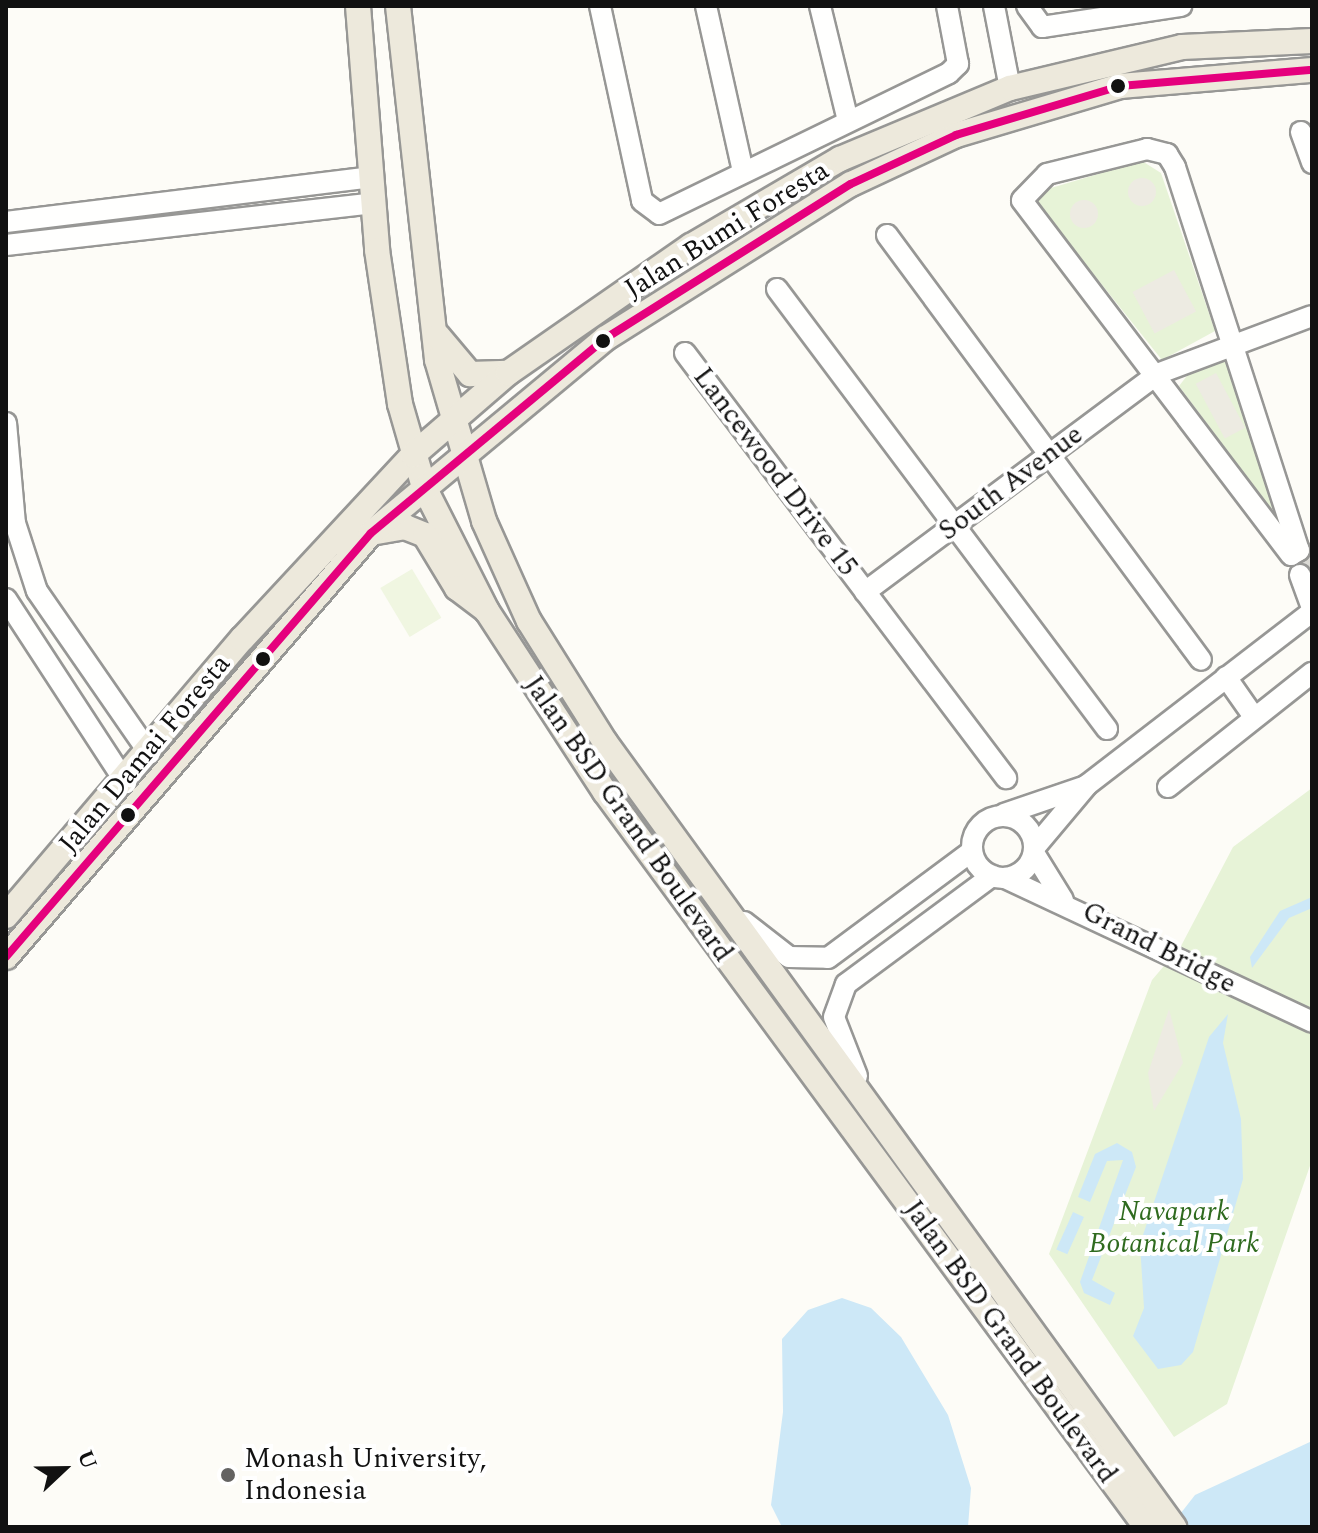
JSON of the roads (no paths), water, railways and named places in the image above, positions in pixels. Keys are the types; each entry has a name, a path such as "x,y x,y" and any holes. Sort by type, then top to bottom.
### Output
{"main road":[{"name":"Jalan BSD Grand Boulevard","path":"358,6 372,203 413,455 424,487 487,611 605,792 1174,1527"},
{"name":"Jalan BSD Grand Boulevard","path":"398,6 430,324 450,420 508,579 563,681 878,1115 981,1281 1146,1527"},
{"path":"1306,70 1307,40"},
{"name":"Jalan Bumi Foresta","path":"450,420 508,373 760,203 840,159 1010,88 1182,47 1307,40"},
{"name":"Jalan Bumi Foresta","path":"461,454 633,320 851,184 956,135 1120,86 1306,70"},
{"path":"430,324 470,374 508,373"},
{"name":"Jalan Damai Foresta","path":"6,916 126,783 242,639 413,455 450,420"},
{"name":"Jalan Damai Foresta","path":"6,957 371,533 461,454"},
{"path":"371,533 405,527 425,535 457,588 487,611"}],"street":[{"path":"600,6 638,186 651,212 671,210 847,117 958,64 947,6"},
{"path":"706,6 743,172"},
{"path":"820,6 847,117"},
{"path":"994,6 1010,88"},
{"path":"1027,6 1042,27 1149,8 1181,6"},
{"path":"1301,132 1312,163"},
{"path":"1147,149 1167,154 1232,343 1295,552 1157,374 1027,208 1025,191 1036,180 1147,149"},
{"path":"6,222 370,177"},
{"path":"299,188 311,200 303,212"},
{"path":"6,245 372,203"},
{"path":"887,235 1201,660"},
{"path":"777,289 1107,729"},
{"name":"South Avenue","path":"865,592 1157,374 1232,343 1312,316"},
{"name":"Lancewood Drive 15","path":"685,353 1006,778"},
{"path":"6,423 24,556 70,644 86,682 75,694 61,688"},
{"path":"878,1115 834,1017 846,984 931,917 998,877 1022,872 1034,850 1087,785 1312,610 1300,575"},
{"path":"6,599 61,688 126,783"},
{"path":"70,644 150,754"},
{"path":"1168,787 1312,673"},
{"path":"1226,677 1254,717"},
{"path":"732,910 774,949 802,961 828,958 972,851 980,826 999,815 1087,785"},
{"path":"999,815 1024,823 1034,850 1063,900"},
{"path":"972,851 998,877"},
{"name":"Grand Bridge","path":"998,877 1063,900 1312,1022"},
{"path":"914,895 931,917"},
{"path":"874,923 891,946"}],"water":[{"path":"1312,897 1312,908 1289,918 1252,968 1250,957 1280,911"},
{"path":"1228,1014 1223,1043 1241,1119 1243,1179 1193,1352 1181,1365 1158,1369 1133,1336 1144,1308 1140,1244 1209,1037"},
{"path":"1117,1143 1132,1152 1136,1167 1092,1280 1115,1293 1110,1305 1084,1293 1080,1282 1123,1160 1107,1161 1090,1202 1078,1197 1095,1154"},
{"path":"1073,1212 1084,1217 1067,1254 1056,1249"},
{"path":"842,1298 871,1308 901,1337 948,1415 971,1488 968,1527 782,1527 771,1505 783,1412 782,1339 808,1310"},
{"path":"1312,1441 1312,1527 1170,1527 1195,1495"}],"tunnel":[{"path":"1299,550 1312,568"}],"place":[{"name":"Monash University, Indonesia","path":"228,1475"}],"park label":[{"name":"Navapark Botanical Park","path":"1174,1228"}]}
